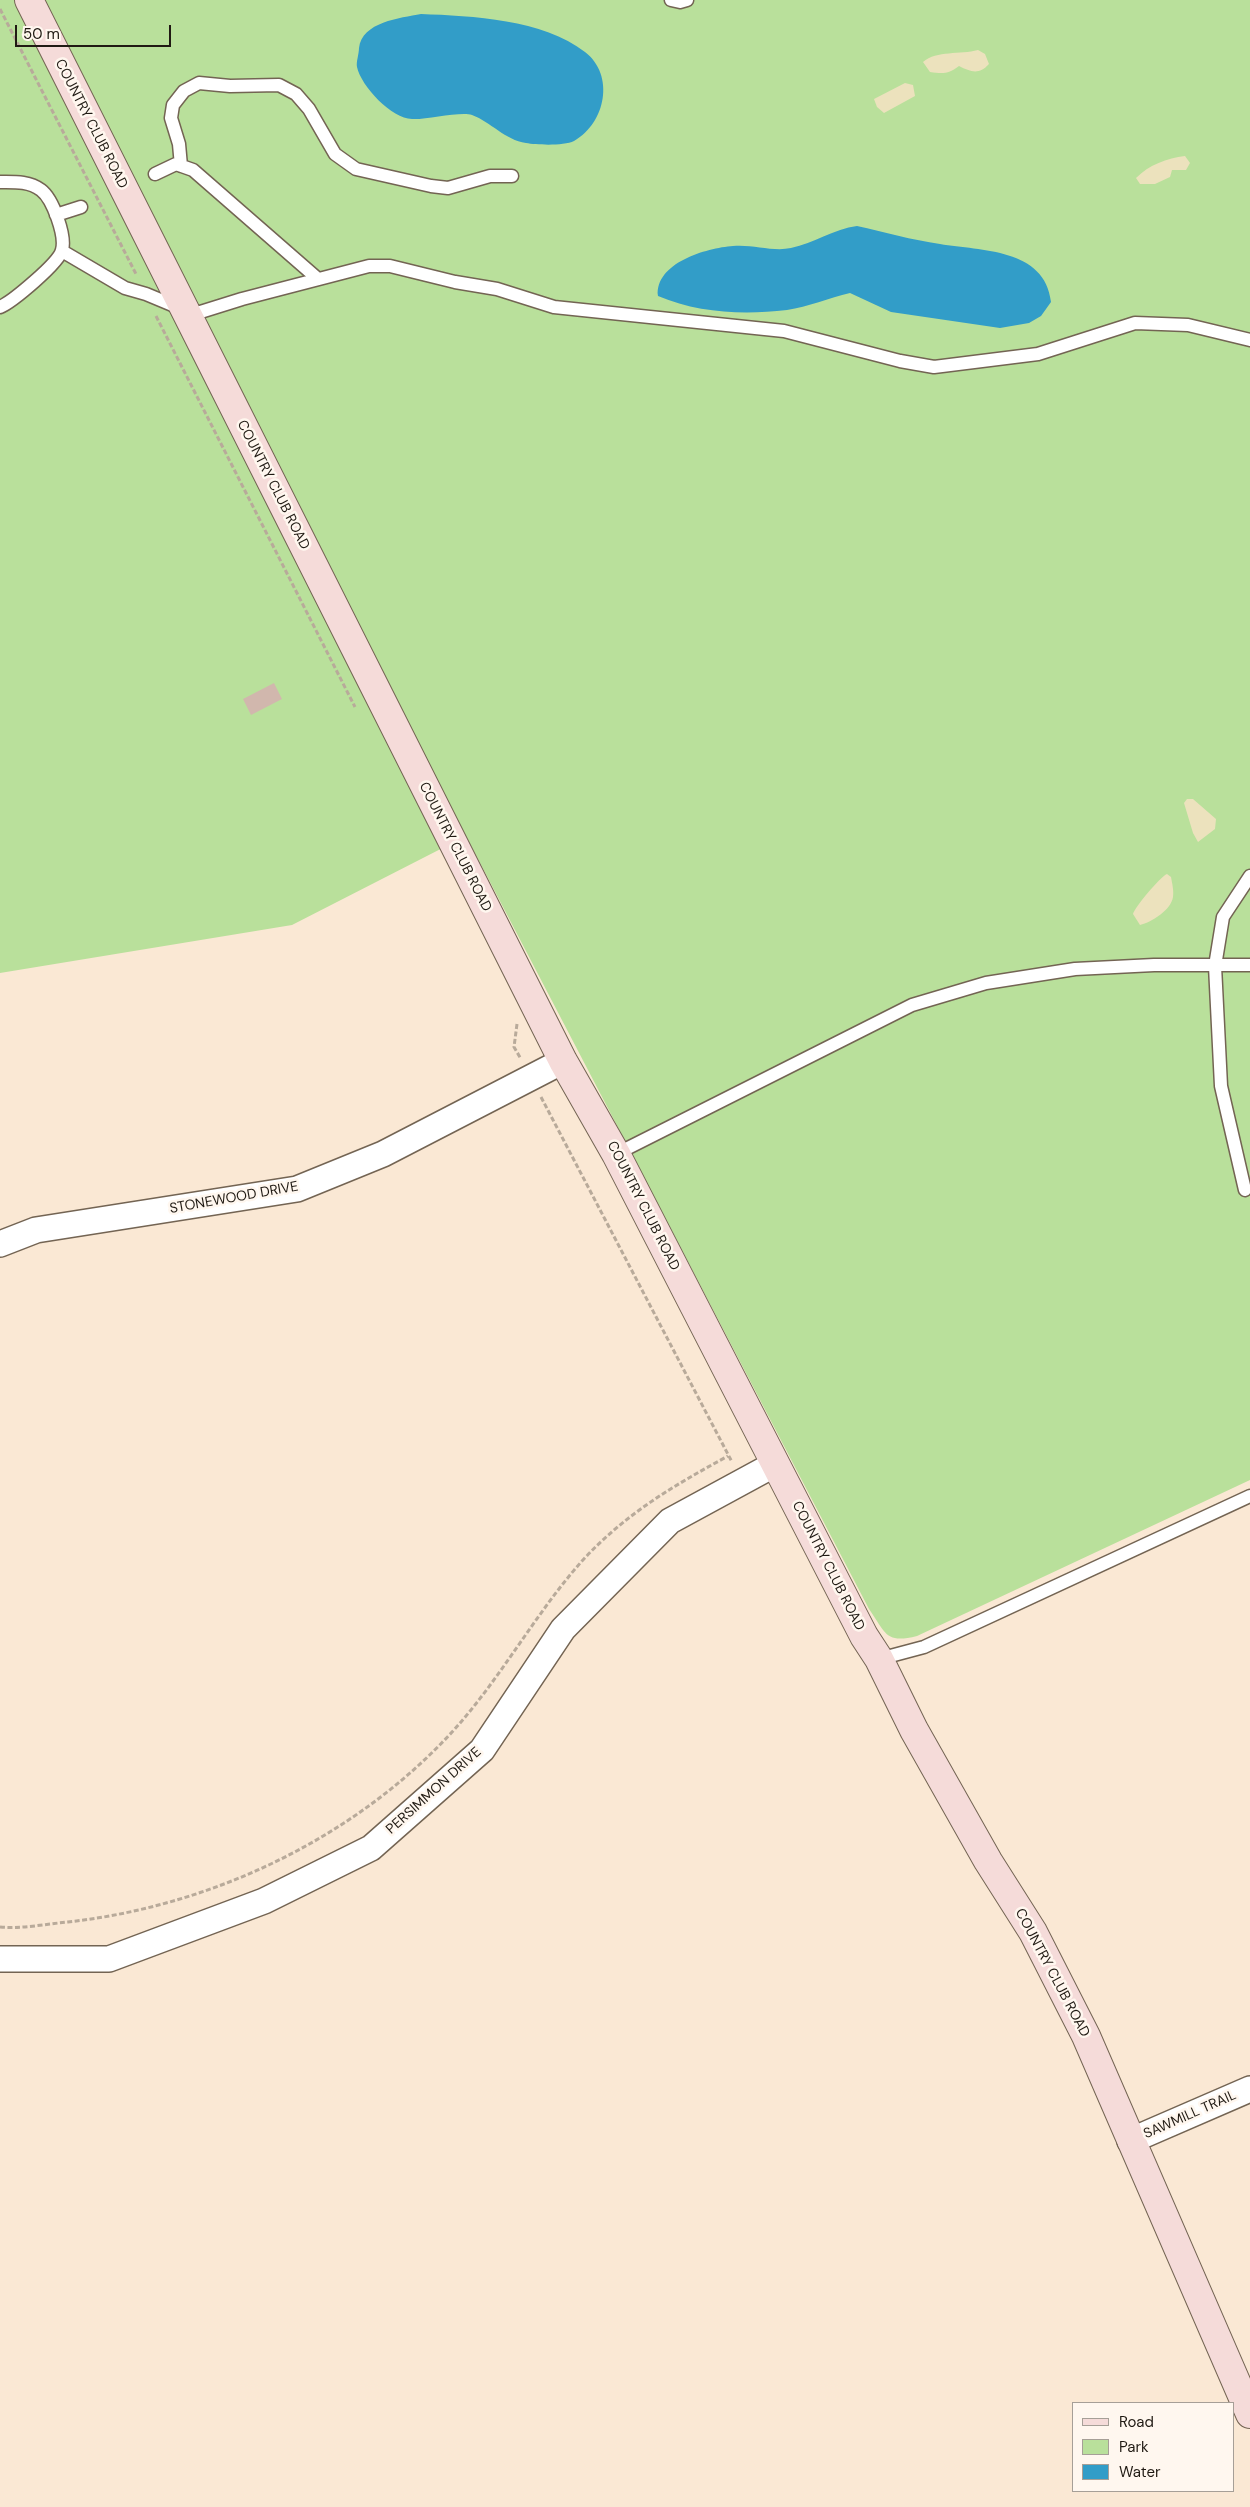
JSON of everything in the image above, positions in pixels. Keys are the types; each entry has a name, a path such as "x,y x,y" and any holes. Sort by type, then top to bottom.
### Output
{"street":[{"name":"COUNTRY CLUB ROAD","path":"29,0 563,1061 616,1154 864,1636 879,1659 914,1730 970,1829 1033,1932 1086,2036 1130,2141 1244,2382 1250,2414"},
{"name":"STONEWOOD DRIVE","path":"0,1244 36,1230 297,1189 383,1154 563,1061"},
{"name":"PERSIMMON DRIVE","path":"0,1959 109,1959 264,1901 371,1848 482,1750 564,1629 670,1521 775,1464"},
{"name":"SAWMILL TRAIL","path":"1130,2141 1250,2089"}],"lane":[{"path":"671,0 680,2 687,0"},
{"path":"181,166 179,144 171,118 172,104 184,91 199,83 230,86 279,85 296,94 309,109 335,154 356,169 448,188 490,176 512,176"},
{"path":"155,174 176,164 193,170 318,279"},
{"path":"0,182 29,184 42,191 56,215 63,238 62,251 49,268 0,307"},
{"path":"56,215 82,207"},
{"path":"62,251 125,288 146,294 194,314 368,266 390,266 455,282 497,289 554,307 784,331 900,361 934,366 1038,354 1135,323 1188,324 1250,340"},
{"path":"1245,1190 1221,1086 1215,966 1222,917 1250,876"},
{"path":"616,1154 912,1005 986,983 1075,969 1154,965 1250,965"},
{"path":"879,1659 924,1647 1250,1496"}],"path":[{"path":"0,9 359,713"},
{"path":"517,1023 514,1047 732,1462"},
{"path":"0,1927 93,1919 173,1902 265,1867 348,1820 391,1789 454,1730 516,1651 547,1606 583,1560 643,1505 728,1456"}],"green space":[{"path":"0,0 1250,0 1250,1480 917,1636 898,1639 887,1635 869,1609 466,836 292,925 0,973"}],"sand":[{"path":"978,50 985,54 989,64 978,71 971,71 959,66 946,73 930,72 923,62 942,54"},
{"path":"905,83 913,85 915,96 884,113 877,107 874,99"},
{"path":"1185,156 1190,163 1186,170 1172,170 1170,177 1155,184 1140,184 1136,178 1147,169 1159,163"},
{"path":"1187,799 1193,799 1216,819 1215,829 1198,842 1193,833 1184,803"},
{"path":"1167,874 1171,877 1173,887 1172,902 1160,915 1140,925 1133,914 1135,910 1154,886"}],"water":[{"path":"421,14 506,21 549,32 568,41 585,52 594,62 600,73 603,98 593,123 585,133 570,143 543,145 518,141 472,115 460,114 412,119 396,114 378,100 364,83 357,67 359,48 367,32 374,27 393,20"},
{"path":"857,226 919,240 1009,255 1037,271 1046,284 1051,302 1041,316 1029,323 1000,328 891,312 850,293 795,309 770,312 737,312 705,309 673,302 658,296 659,284 673,266 697,254 733,246 791,248 840,230"}],"building":[{"path":"274,683 282,699 251,715 243,699"}]}
